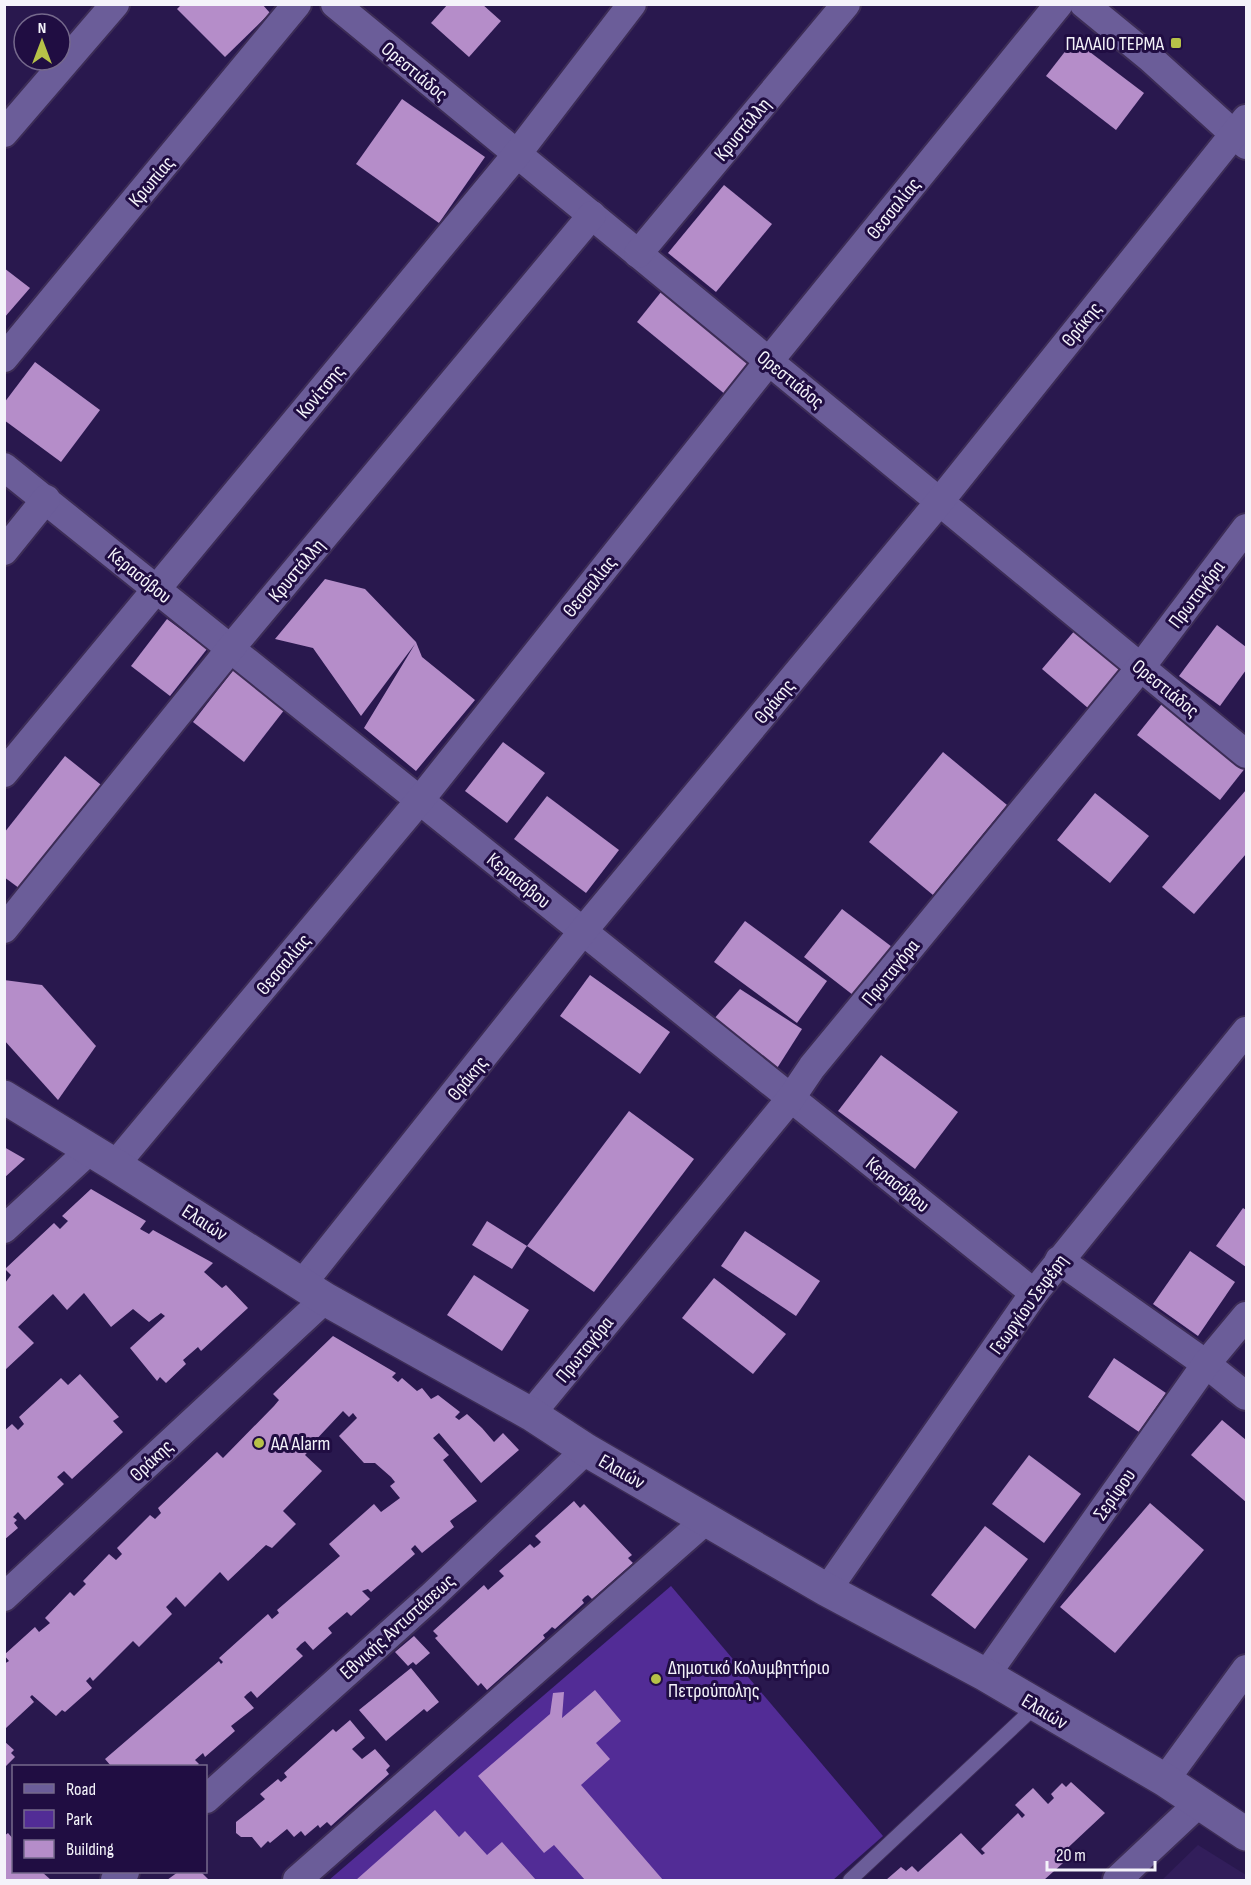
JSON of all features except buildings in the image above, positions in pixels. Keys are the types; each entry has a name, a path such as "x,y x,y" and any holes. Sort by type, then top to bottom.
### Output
{"street":[{"path":"4,133 115,4"},
{"name":"Κρωπίας","path":"4,358 297,4"},
{"name":"Ορεστιάδος","path":"335,4 1246,754"},
{"name":"Κονίτσης","path":"4,773 517,154 632,4"},
{"name":"Κρυστάλλη","path":"638,254 846,4"},
{"name":"Θεσσαλίας","path":"4,1229 103,1158 420,800 769,361 1059,4"},
{"path":"1084,4 1242,132"},
{"name":"Θράκης","path":"4,1597 314,1291 583,931 940,501 1242,132"},
{"name":"Κρυστάλλη","path":"4,928 231,648 592,215"},
{"name":"Κερασόβου","path":"4,467 1034,1293"},
{"path":"4,551 46,500"},
{"name":"Πρωταγόρα","path":"531,1414 791,1098 812,1067 1141,667 1246,528"},
{"name":"Γεωργίου Σεφέρη","path":"827,1590 1034,1293 1246,1031"},
{"name":"Ελαιών","path":"4,1097 314,1291 531,1414 586,1450 827,1590 986,1675 1165,1780 1246,1834"},
{"path":"1059,1260 1206,1364 1246,1396"},
{"name":"Σερίφου","path":"986,1675 1206,1364 1246,1317"},
{"name":"Εθνικής Αντιστάσεως","path":"207,1798 432,1596 586,1450"},
{"path":"297,1881 706,1520"},
{"path":"1165,1780 1246,1669"},
{"path":"1117,1881 1199,1803"}],"lane":[{"path":"850,1881 1036,1706"}],"shaded area":[{"path":"1198,1845 1246,1875 1246,1880 1162,1880"}],"green space":[{"name":"Δημοτικό Κολυμβητήριο Πετρούπολης","path":"671,1586 883,1836 833,1880 329,1880"}],"place":[{"name":"ΠΑΛΑΙΟ ΤΕΡΜΑ","path":"1176,43"},
{"name":"AA Alarm","path":"259,1443"},
{"name":"Δημοτικό Κολυμβητήριο Πετρούπολης","path":"656,1679"}]}
